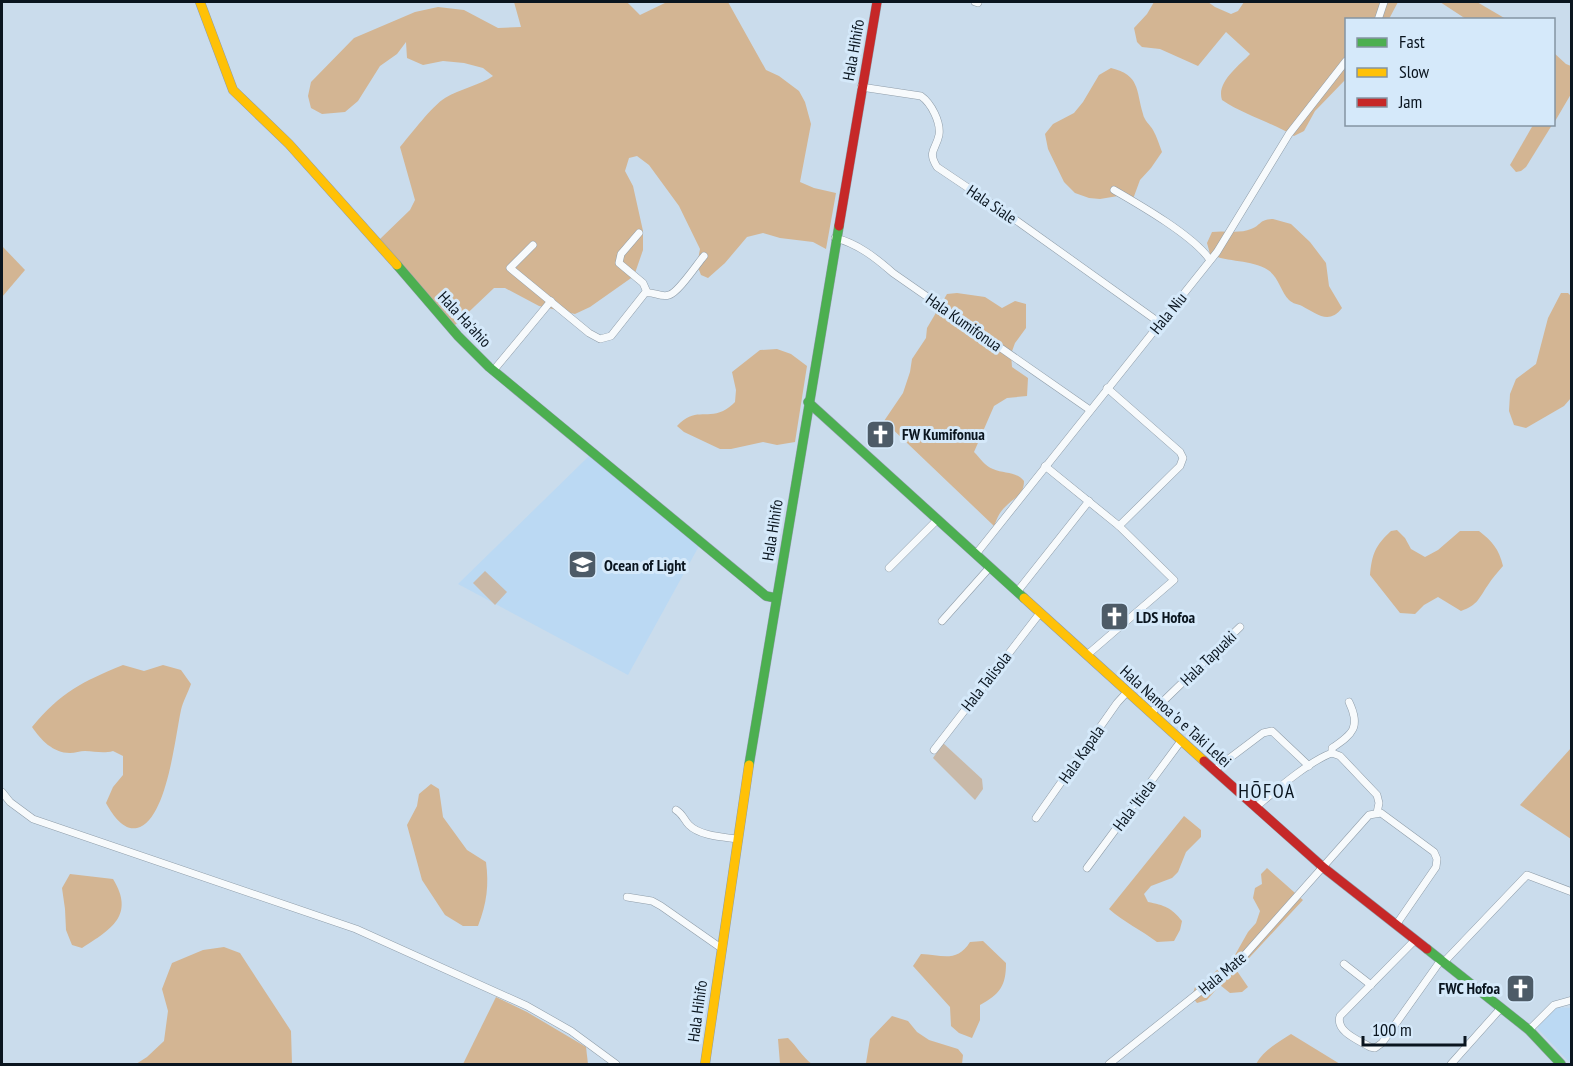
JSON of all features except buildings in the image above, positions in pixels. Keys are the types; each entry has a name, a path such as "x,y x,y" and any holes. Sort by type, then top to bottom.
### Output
{"street":[{"name":"Hala Ha'ahio","path":"200,2 233,90 289,144 336,195 458,336 493,370 766,596 776,598"},
{"name":"Hala Hihifo","path":"705,1065 737,839 835,238 877,2"},
{"path":"1379,18 1384,2"},
{"name":"Hala Niu","path":"976,554 1210,260 1289,134 1345,64"},
{"name":"Hala Siale","path":"861,87 921,96 928,100 939,125 939,136 932,150 932,159 937,167 1160,323"},
{"path":"1114,190 1198,247 1210,260"},
{"path":"639,233 621,254 619,262 643,283 647,292"},
{"name":"Hala Kumifonua","path":"835,238 849,241 880,261 893,273 1090,410"},
{"path":"533,245 510,268 589,333 600,339 611,336 647,292"},
{"path":"647,292 662,296 674,292 704,256"},
{"path":"493,370 551,301"},
{"path":"1107,388 1183,458 1180,466 1119,526"},
{"name":"Hala Namoa 'o e Taki Lelei","path":"808,402 1324,868 1529,1030 1561,1065"},
{"path":"1046,466 1119,526 1174,580 1087,655"},
{"path":"1017,592 1089,501"},
{"path":"889,568 937,520"},
{"path":"942,621 990,567"},
{"name":"Hala Talisola","path":"934,750 1040,613"},
{"name":"Hala Tapuaki","path":"1151,713 1240,627"},
{"name":"Hala Kapala","path":"1036,818 1127,692"},
{"path":"1332,753 1332,748 1350,735 1355,725 1355,714 1349,702"},
{"path":"1214,771 1263,733 1272,731 1309,766"},
{"name":"Hala 'Itiela","path":"1087,868 1181,741"},
{"path":"1256,807 1323,756 1332,753 1340,756 1377,795 1379,803 1377,813 1381,813 1434,852 1437,859 1436,867 1396,925"},
{"path":"2,792 10,802 33,819 356,929 418,956 527,1006 571,1031 616,1065"},
{"path":"676,810 689,825 698,831 737,839"},
{"name":"Hala Mate","path":"1108,1065 1242,958 1369,815 1377,813"},
{"path":"1414,940 1340,1016 1338,1022 1340,1028 1370,1047 1375,1048 1382,1043 1442,961 1527,875 1572,892"},
{"path":"627,897 652,901 721,948"},
{"path":"1344,964 1371,985"},
{"path":"1529,1030 1554,1005 1572,1000"},
{"path":"1451,1065 1501,1008"}],"shaded area":[{"path":"514,2 627,2 640,15 667,2 728,2 766,70 779,76 799,91 805,102 811,124 800,182 836,193 826,249 813,242 780,238 763,233 747,237 725,263 708,278 701,275 697,265 700,249 679,206 649,165 637,156 629,158 625,171 633,186 643,231 643,250 634,276 590,307 575,314 539,306 505,288 494,288 455,325 380,239 410,210 415,200 400,147 445,98 493,76 483,68 464,63 443,61 423,65 407,58 406,42 397,54 380,66 358,101 345,112 322,114 311,108 308,96 311,82 354,38 415,12 438,7 464,10 498,28 521,27"},
{"path":"1154,2 1208,2 1231,14 1238,11 1244,2 1398,2 1390,18 1345,18 1345,80 1315,111 1304,131 1294,136 1222,100 1221,93 1225,81 1250,54 1226,32 1198,66 1160,49 1142,47 1137,42 1134,28"},
{"path":"1440,2 1477,2 1504,18 1464,18"},
{"path":"1555,54 1571,66 1571,94 1555,121"},
{"path":"1111,68 1132,79 1144,116 1162,152 1140,180 1133,199 1118,196 1089,198 1075,193 1064,182 1048,149 1045,134 1053,124 1074,113 1099,75"},
{"path":"1532,126 1551,126 1526,167 1516,172 1510,165"},
{"path":"1273,219 1291,224 1310,242 1326,263 1329,286 1342,308 1337,313 1328,317 1318,315 1292,302 1268,270 1247,262 1224,259 1210,254 1207,243 1212,232 1247,230 1265,220"},
{"path":"2,246 25,270 2,297"},
{"path":"1561,293 1568,293 1571,296 1571,398 1564,406 1526,428 1514,425 1509,411 1510,394 1516,379 1536,364 1548,318"},
{"path":"947,294 985,297 1002,308 1015,301 1026,304 1026,328 1015,343 1011,354 1012,367 1028,378 1027,396 1007,398 994,406 974,452 990,468 1014,474 1024,481 1020,493 1002,510 994,526 884,421 903,393 912,359 926,338 927,328"},
{"path":"777,349 791,354 807,366 795,442 777,445 763,442 720,449 684,432 677,426 689,417 717,413 729,407 735,402 736,390 732,372 760,350"},
{"name":"Ocean of Light","path":"589,456 699,546 628,675 458,584"},
{"path":"1397,530 1411,549 1425,557 1438,550 1460,531 1479,531 1494,546 1503,566 1478,601 1467,609 1461,611 1438,597 1424,605 1415,614 1400,613 1370,575 1373,556 1381,541 1391,531"},
{"path":"485,571 507,592 495,605 473,583"},
{"path":"123,665 144,671 163,665 181,670 191,684 181,710 163,795 147,822 137,828 123,824 115,817 106,803 113,787 123,775 123,756 113,751 70,753 58,751 43,741 32,727 53,705 73,689"},
{"path":"943,743 982,779 983,789 975,800 933,758"},
{"path":"1571,748 1571,839 1520,805"},
{"path":"431,784 439,789 443,817 467,850 486,862 486,894 478,926 463,926 445,915 422,880 407,825 417,806 419,794"},
{"path":"1184,816 1201,830 1201,837 1186,852 1178,872 1172,878 1151,886 1144,894 1148,902 1167,908 1182,921 1174,941 1157,942 1109,909"},
{"path":"1267,868 1303,900 1237,971 1248,987 1242,992 1230,993 1220,985 1207,1000 1197,1003 1192,997 1195,987 1207,980 1224,963 1231,962 1248,932 1256,923 1260,911 1253,898 1255,888 1262,884 1261,874"},
{"path":"70,874 113,879 122,902 121,912 111,927 82,948 72,945 66,930 62,888"},
{"path":"983,941 1006,963 1006,971 997,993 980,1005 980,1020 972,1038 959,1033 951,1026 950,1007 913,966 921,954 954,955 965,949 970,942"},
{"path":"224,947 240,953 291,1031 292,1064 136,1064 164,1041 168,1011 162,989 172,963 203,950"},
{"path":"496,997 527,1012 586,1047 588,1064 463,1064"},
{"path":"1556,1007 1571,1008 1571,1064 1538,1029 1538,1026"},
{"path":"892,1016 908,1021 917,1032 929,1040 958,1049 963,1055 962,1064 861,1064 866,1063 870,1039"},
{"path":"1291,1034 1340,1064 1256,1064 1267,1051"},
{"path":"788,1038 812,1064 780,1064 778,1039"}],"traffic: fast":[{"path":"749,765 839,226"},
{"path":"397,265 458,336 489,367 766,596 776,598"},
{"path":"808,402 1024,598"},
{"path":"1427,949 1529,1030 1561,1064"}],"traffic: slow":[{"path":"200,2 233,90 289,144 397,265"},
{"path":"1024,598 1204,761"},
{"path":"705,1064 749,765"}],"traffic: jam":[{"path":"839,226 877,2"},
{"path":"1204,761 1324,868 1427,949"}],"place":[{"name":"FW Kumifonua","path":"881,434"},
{"name":"Ocean of Light","path":"583,565"},
{"name":"LDS Hofoa","path":"1115,617"},
{"name":"FWC Hofoa","path":"1521,988"}],"district":[{"name":"HŌFOA","path":"1267,791"}]}
